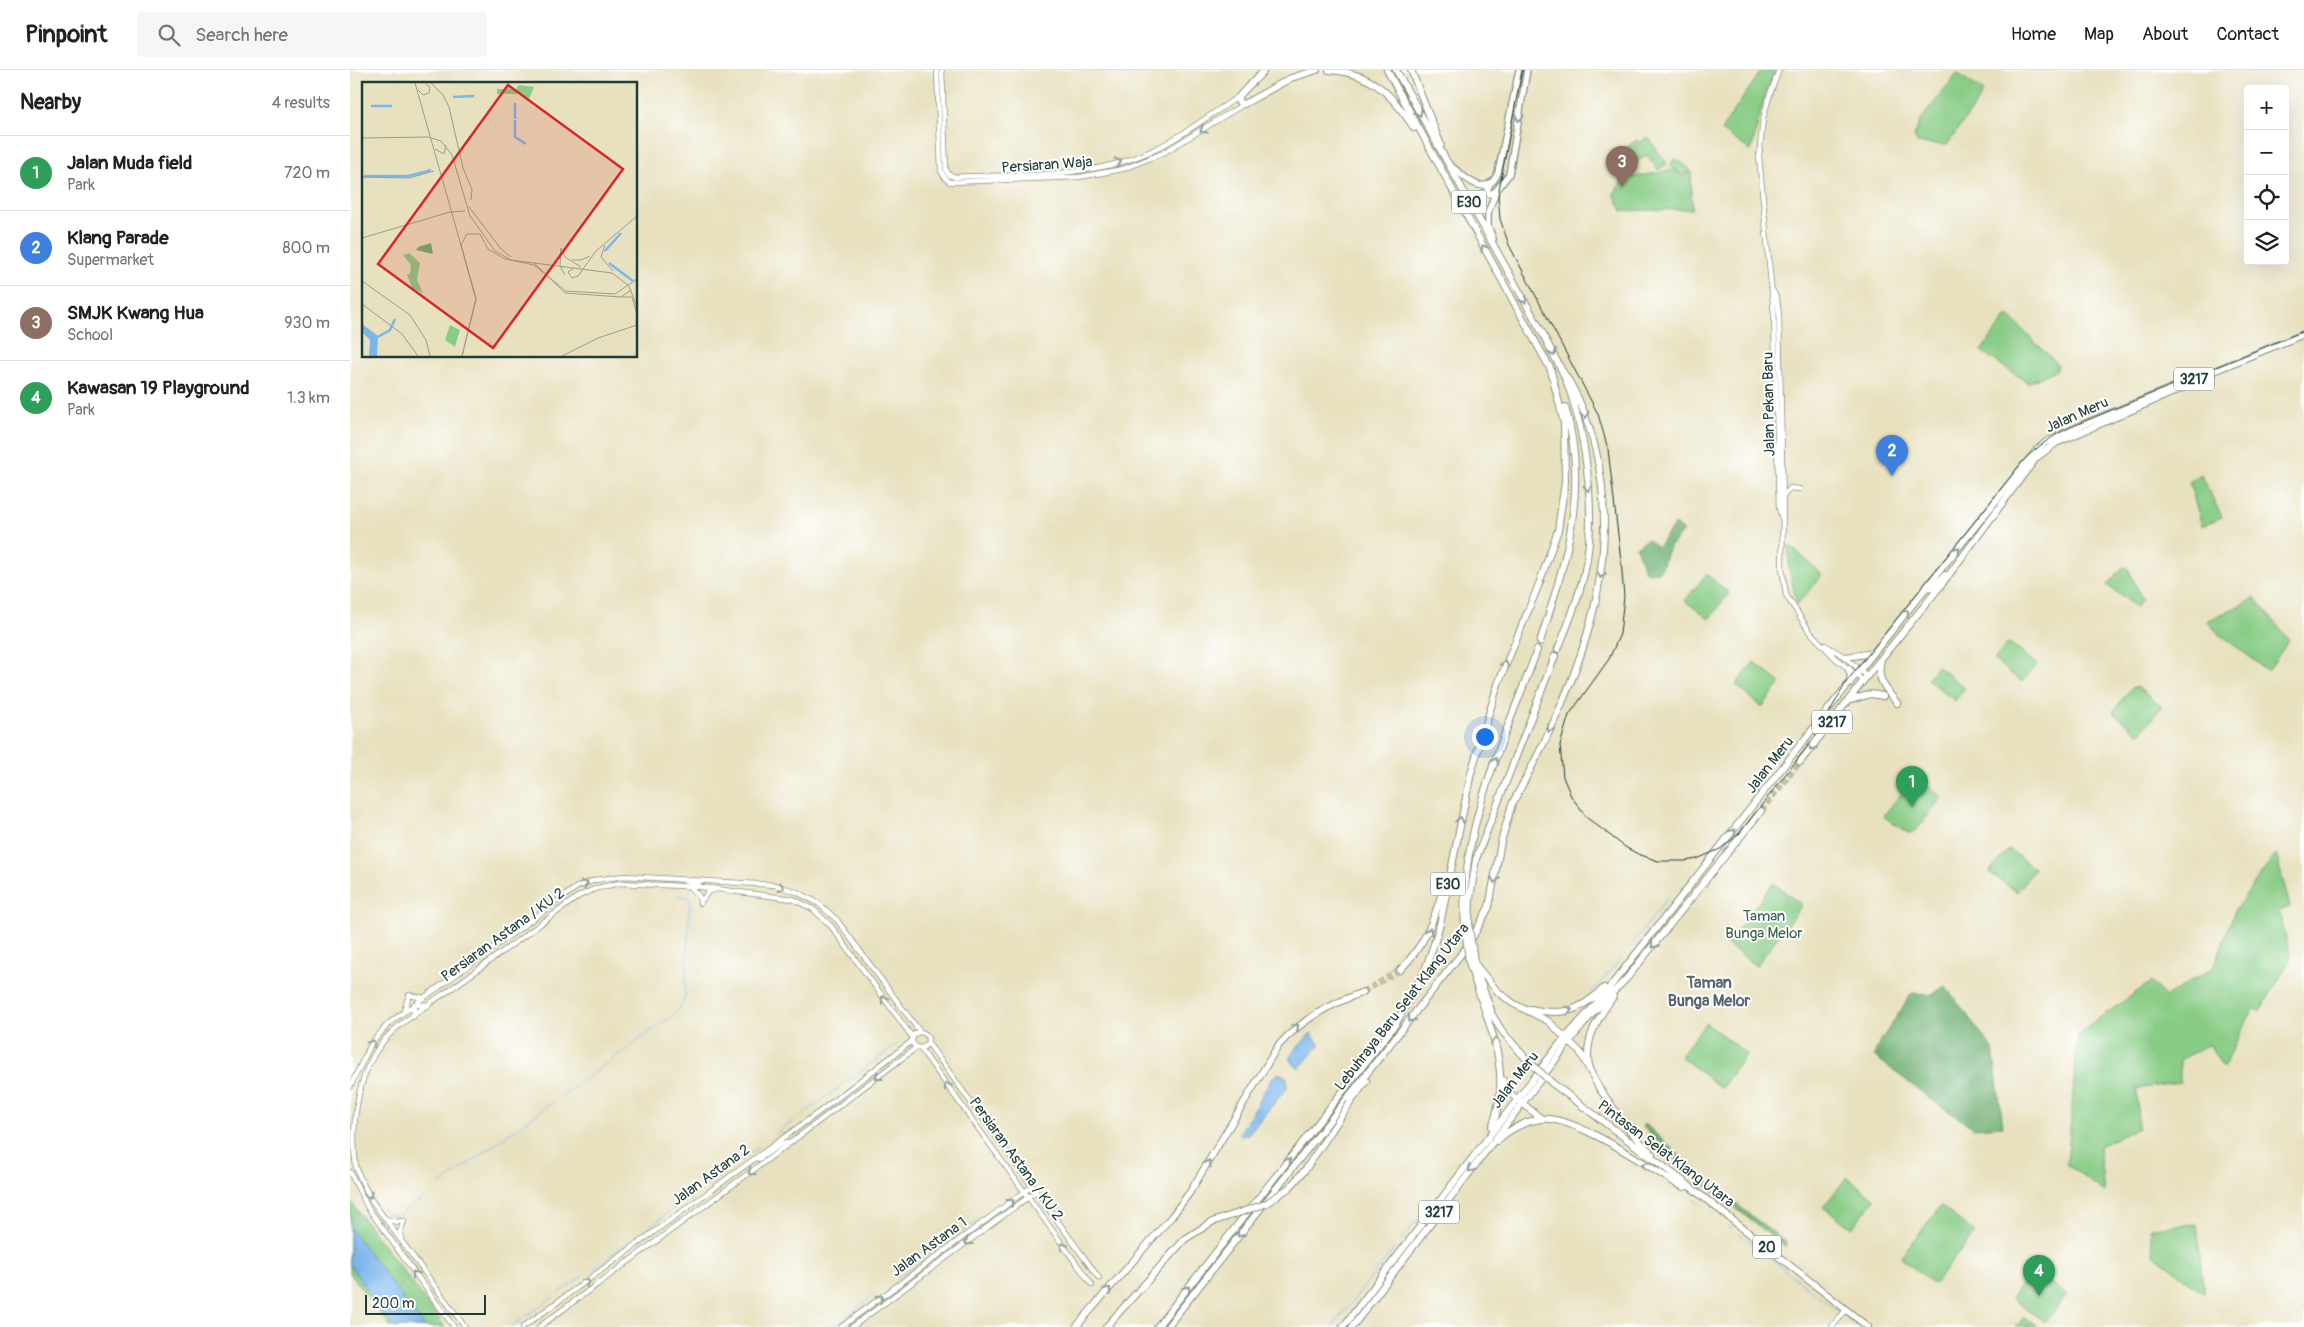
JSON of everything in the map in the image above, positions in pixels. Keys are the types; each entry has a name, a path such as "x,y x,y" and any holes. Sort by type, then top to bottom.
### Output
{"highway":[{"path":"1264,70 1256,81 1239,96 1238,102 1244,104 1296,76 1317,70"},
{"path":"1276,86 1297,70"},
{"path":"1329,70 1349,72 1375,83 1386,91 1398,104 1430,148"},
{"name":"Lebuhraya Baru Selat Klang Utara","path":"1387,70 1550,367 1564,402 1571,428 1576,496 1572,531 1564,567 1540,642"},
{"name":"Lebuhraya Baru Selat Klang Utara","path":"1167,1327 1369,1073 1465,950 1482,924 1494,887 1500,842 1512,804 1566,697 1589,628 1604,557 1603,489 1584,412 1396,70"},
{"name":"E30","path":"1411,70 1448,164"},
{"name":"Jalan Meru","path":"1349,1325 1482,1156 1520,1101 1567,1040 2024,465 2046,442 2084,424 2304,334"},
{"name":"Jalan Meru","path":"1800,762 1942,584 2036,458 2050,446 2304,338"},
{"name":"Lebuhraya Baru Selat Klang Utara","path":"1157,1327 1394,1025 1424,973 1440,924 1471,772 1498,684 1549,558 1563,506 1565,482 1564,423 1550,367"},
{"name":"Lebuhraya Baru Selat Klang Utara","path":"1558,649 1573,612 1585,568 1590,515 1583,446 1563,372"},
{"path":"1926,588 1937,584 1969,548"},
{"path":"1894,644 1881,659 1879,671 1884,688 1897,703"},
{"name":"Lebuhraya Baru Selat Klang Utara","path":"1467,927 1466,875 1472,839 1489,780 1537,650"},
{"path":"1845,657 1874,653"},
{"name":"Lebuhraya Baru Selat Klang Utara","path":"1467,927 1476,859 1555,656"},
{"path":"1848,668 1851,675 1849,684"},
{"path":"1847,703 1854,698 1871,694 1883,696"},
{"name":"Jalan Meru","path":"1567,1040 1627,978 1761,811"},
{"path":"1400,970 1415,954 1432,925 1454,852"},
{"name":"20","path":"1467,927 1473,963 1473,978"},
{"path":"1473,963 1497,991 1521,1007 1548,1021 1580,1052 1599,1088 1630,1131 1648,1150 1688,1185"},
{"name":"20","path":"1473,963 1493,1016"},
{"path":"1521,1007 1548,1012 1574,1010 1586,1004 1624,969"},
{"path":"1473,978 1491,1026 1507,1091 1542,1119 1570,1124 1677,1184 1684,1187 1688,1185"},
{"name":"Pintasan Selat Klang Utara","path":"1473,978 1502,1031 1528,1061 1552,1083 1688,1185 1868,1327"},
{"path":"1590,1072 1588,1053 1592,1030 1627,978"},
{"path":"1076,1327 1172,1216 1190,1192 1278,1046 1295,1027 1319,1010 1362,992"},
{"path":"1485,1139 1496,1115 1500,1096 1499,1063"},
{"path":"1106,1327 1184,1239 1212,1222 1265,1204 1289,1188 1305,1170 1366,1082 1369,1073"},
{"name":"Jalan Meru","path":"1349,1325 1485,1139 1520,1101"},
{"path":"1482,1156 1502,1136 1516,1128 1542,1119"}],"main road":[{"path":"1496,191 1490,194 1487,191 1487,186 1498,173 1520,70"},
{"path":"1510,275 1488,226 1490,202 1509,174 1527,70"},
{"path":"1448,164 1476,184 1484,186 1491,183"}],"street":[{"name":"Persiaran Waja","path":"937,70 941,171 950,182 1079,178 1123,169 1164,153 1244,104"},
{"name":"Persiaran Waja","path":"942,70 946,170 949,175 955,177 1079,172 1131,159 1166,143 1239,96"},
{"name":"Jalan Pekan Baru","path":"1780,70 1765,112 1759,157 1766,214 1767,255 1773,290 1779,508 1782,518"},
{"name":"Jalan Pekan Baru","path":"1773,290 1777,299 1779,315 1783,497 1782,568 1786,595 1802,622 1820,642 1835,658 1858,673"},
{"path":"1783,497 1790,488 1800,489"},
{"name":"Jalan Pekan Baru","path":"1820,642 1845,657 1865,679"},
{"name":"Persiaran Astana / KU 2","path":"350,1087 371,1044 389,1023 577,887 596,880 624,876 775,885 797,892 818,903 836,920 920,1032 926,1036 928,1042 1035,1192 1099,1278"},
{"path":"657,877 697,883 701,887 710,882 756,884"},
{"name":"Persiaran Astana / KU 2","path":"465,1327 372,1201 356,1166 352,1145 353,1111 359,1083 370,1062 394,1030 579,896 597,888 620,883 690,886 793,898 813,910 830,926 1092,1285"},
{"path":"690,886 699,896 700,903 708,892 718,889"},
{"path":"403,1012 409,995 424,998"},
{"path":"413,1017 415,1004 428,1006"},
{"name":"Jalan Astana 2","path":"523,1327 819,1112 920,1032"},
{"name":"Jalan Astana 2","path":"539,1327 928,1042"},
{"path":"751,1162 765,1156 781,1144 790,1143 794,1134 819,1112"},
{"path":"350,1172 354,1184 382,1229 454,1327"},
{"name":"Jalan Astana 1","path":"841,1327 1031,1186"},
{"name":"Jalan Astana 1","path":"852,1327 1035,1192"},
{"path":"383,1217 390,1221 404,1221 400,1232 402,1242"},
{"path":"382,1229 392,1229 390,1240"},
{"path":"1832,1327 1846,1310"}],"green space":[{"path":"1762,70 1775,70 1765,95 1751,151 1721,130"},
{"path":"1957,73 1983,91 1980,98 1947,145 1917,143 1914,136 1920,121"},
{"path":"1648,137 1667,164 1658,170 1647,155 1635,163 1625,148 1637,140 1639,143"},
{"path":"1675,158 1690,169 1684,176 1670,166"},
{"path":"1674,170 1684,178 1691,170 1692,209 1622,211 1614,194 1621,182 1633,177"},
{"path":"2007,316 2058,365 2056,370 2028,383 1981,351"},
{"path":"2201,474 2222,517 2202,526 2189,482"},
{"path":"1675,524 1684,531 1668,550 1662,568 1652,573 1645,572 1636,547 1647,539 1658,547"},
{"path":"1788,546 1792,547 1822,575 1797,605 1789,569"},
{"path":"2123,567 2128,568 2142,599 2136,607 2107,585"},
{"path":"1706,574 1729,593 1709,619 1685,601"},
{"path":"2255,598 2289,640 2268,671 2217,632 2207,621"},
{"path":"2010,643 2037,665 2022,682 1994,660 2006,645"},
{"path":"1754,662 1781,683 1762,707 1736,685"},
{"path":"1937,666 1965,688 1955,701 1927,679"},
{"path":"2132,687 2138,688 2162,707 2139,734 2113,712"},
{"path":"1915,777 1942,797 1915,832 1908,833 1883,816"},
{"path":"2009,849 2035,869 2017,892 1989,872"},
{"path":"2276,854 2290,907 2279,911 2291,959 2260,1011 2253,1009 2223,1068 2209,1044 2180,1060 2180,1082 2137,1089 2138,1128 2099,1146 2104,1192 2067,1164 2078,1036 2091,1024 2151,982 2166,997 2214,967 2235,910"},
{"name":"Taman Bunga Melor","path":"1773,883 1802,905 1756,966 1727,944"},
{"path":"1945,986 1993,1049 2003,1126 1974,1128 1936,1103 1874,1056 1878,1045 1912,993 1930,995"},
{"path":"1706,1023 1747,1054 1721,1088 1680,1056"},
{"path":"1645,1124 1713,1186 1787,1243 1785,1247 1684,1168 1643,1127"},
{"path":"1847,1177 1875,1199 1852,1228 1823,1207"},
{"path":"350,1201 445,1327 390,1327 350,1273"},
{"path":"1941,1206 1975,1233 1934,1284 1900,1257"},
{"path":"2197,1224 2204,1294 2153,1254 2150,1228"},
{"path":"2032,1269 2067,1295 2045,1322 2011,1298"},
{"path":"2024,1317 2036,1326 2016,1327"}],"water":[{"path":"1311,1033 1320,1045 1299,1068 1292,1063 1289,1057"},
{"path":"1277,1074 1287,1078 1287,1088 1247,1135 1241,1136 1240,1133 1272,1078"},
{"path":"350,1228 425,1327 393,1327 350,1265"}],"waterway":[{"path":"563,1095 678,1010 685,997 690,900 686,896 678,896"},
{"path":"1631,946 1668,897"},
{"path":"1591,992 1622,958"},
{"path":"803,1114 895,1046"},
{"path":"441,1184 553,1102"},
{"path":"772,1137 794,1120"},
{"path":"742,1159 758,1147"},
{"path":"701,1188 725,1170"},
{"path":"381,1207 386,1214 398,1216 425,1197"},
{"path":"897,1279 1011,1197"},
{"path":"1694,1200 1704,1207"},
{"path":"593,1269 680,1204"},
{"path":"1710,1212 1714,1215"},
{"path":"1400,1242 1421,1215"},
{"path":"350,1226 358,1221"},
{"path":"1728,1225 1732,1229"},
{"path":"1740,1234 1753,1245"},
{"path":"1756,1247 1762,1253"},
{"path":"1332,1327 1394,1249"},
{"path":"1768,1257 1839,1312"},
{"path":"559,1293 583,1276"},
{"path":"833,1327 877,1293"},
{"path":"526,1316 553,1297"},
{"path":"1846,1317 1859,1327"},
{"path":"511,1327 522,1319"}],"tunnel":[{"path":"1761,811 1800,762"},
{"path":"1363,992 1400,970"}],"tram line":[{"path":"1522,70 1498,195 1500,219 1509,245 1598,414 1608,449 1624,596 1620,634 1609,659 1569,715 1560,745 1563,777 1571,796 1586,817 1625,847 1658,861 1697,859 1720,849 1739,834 1817,734 1847,681 2023,461 2034,450 2066,429 2304,331"}],"place":[{"name":"SMJK Kwang Hua","path":"1622,187"},
{"name":"Klang Parade","path":"1892,476"},
{"name":"Jalan Muda field","path":"1912,807"},
{"name":"Kawasan 19 Playground","path":"2039,1296"}],"district":[{"name":"Taman Bunga Melor","path":"1709,992"}]}
